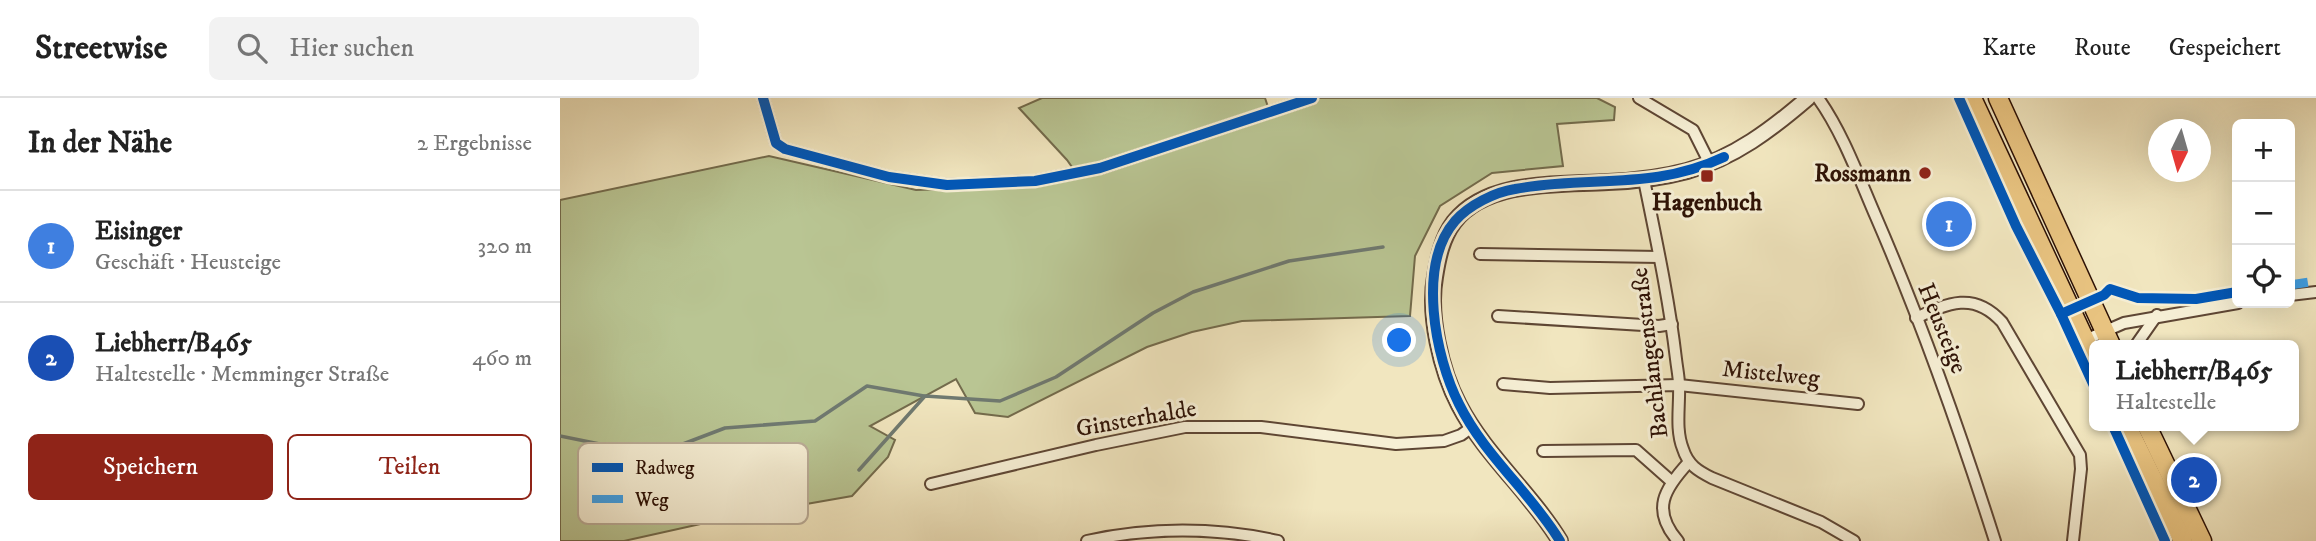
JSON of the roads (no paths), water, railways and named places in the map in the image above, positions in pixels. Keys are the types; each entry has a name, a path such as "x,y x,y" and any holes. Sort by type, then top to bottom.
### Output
{"main road":[{"path":"1972,98 2089,348"},
{"path":"1998,98 2108,338"},
{"path":"2129,431 2183,541"},
{"path":"2149,431 2202,541"}],"street":[{"path":"763,98 776,143 785,149 890,177 947,185 1035,181 1100,168 1312,98"},
{"path":"1639,98 1693,130 1710,164"},
{"path":"1560,541 1472,427 1449,382 1434,318 1433,288 1438,259 1455,220 1478,203 1511,189 1544,184 1644,180 1683,173 1710,164 1759,137 1808,98"},
{"name":"Heusteige","path":"1818,98 1855,168 1891,252 1956,422 1995,541"},
{"name":"Bachlangenstraße","path":"1644,180 1672,324 1679,385 1680,435 1689,463 1697,471 1821,522 1854,541"},
{"path":"1480,254 1659,257"},
{"path":"2295,294 2316,292"},
{"path":"1916,318 1956,302 1965,302 1986,309 2002,322 2080,454 2081,469 2073,541"},
{"path":"2085,340 2108,338 2124,323 2232,304"},
{"path":"1499,316 1659,326 1672,324"},
{"path":"2140,340 2157,316"},
{"name":"Mistelweg","path":"1503,384 1550,388 1679,385 1858,404"},
{"name":"Ginsterhalde","path":"931,484 1185,427 1261,427 1378,443 1406,444 1444,441 1461,435 1472,427"},
{"path":"1543,451 1636,450 1671,481"},
{"path":"1678,541 1663,518 1664,501 1671,481 1689,463"},
{"path":"1087,541 1145,532 1180,531 1225,532 1278,541"}],"waterway":[{"path":"859,470 925,396 1000,401 1056,377 1153,313 1193,292 1289,261 1383,247"},
{"path":"686,443 725,428 815,421 867,386 924,396"},
{"path":"560,436 595,443"}],"place":[{"name":"Rossmann","path":"1925,173"},
{"name":"Hagenbuch","path":"1707,176"},
{"name":"Eisinger","path":"1949,224"},
{"name":"Liebherr/B465","path":"2194,480"}]}
